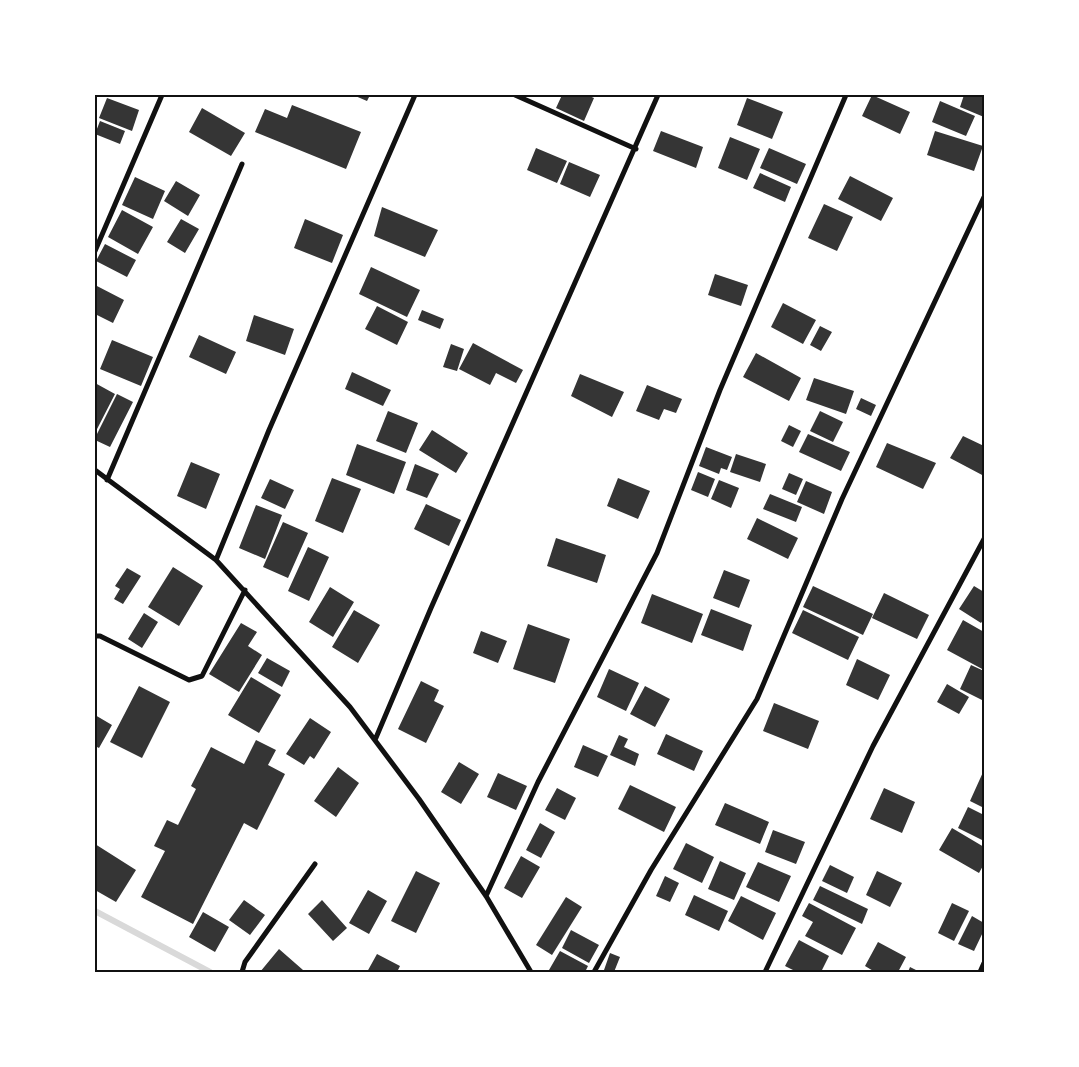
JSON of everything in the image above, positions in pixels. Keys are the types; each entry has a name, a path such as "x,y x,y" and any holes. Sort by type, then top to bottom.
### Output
{"street":[{"path":"95,251 162,95"},
{"path":"216,560 269,430 415,95"},
{"path":"515,95 636,149"},
{"path":"375,740 431,608 636,149 658,95"},
{"path":"486,896 538,782 658,553 720,390 846,95"},
{"path":"107,480 242,164"},
{"path":"594,972 651,870 757,699 842,500 984,197"},
{"path":"95,470 216,560 350,707 486,896 532,972"},
{"path":"765,972 873,746 984,539"},
{"path":"95,636 100,636 189,680 202,676 245,590"},
{"path":"242,972 245,962 315,864"},
{"path":"980,972 984,963"}],"building":[{"path":"353,95 370,95 367,101"},
{"path":"562,95 587,95 594,98 584,121 556,108"},
{"path":"872,95 910,112 900,134 862,116"},
{"path":"964,95 984,95 984,117 960,107"},
{"path":"107,98 139,110 132,131 99,118"},
{"path":"747,98 783,112 772,139 737,125"},
{"path":"940,101 975,116 966,136 932,122"},
{"path":"292,105 361,132 346,169 255,132 265,109 287,118"},
{"path":"202,108 245,133 231,156 189,132"},
{"path":"100,121 125,131 120,144 95,134"},
{"path":"661,131 703,147 696,168 653,151"},
{"path":"935,131 983,146 974,171 927,155"},
{"path":"730,137 760,149 747,180 718,168"},
{"path":"536,148 567,161 557,183 527,170"},
{"path":"769,148 806,164 797,184 760,168"},
{"path":"569,162 600,175 590,197 560,184"},
{"path":"760,173 791,187 785,202 753,188"},
{"path":"850,176 893,198 881,221 838,199"},
{"path":"135,177 165,191 153,219 122,205"},
{"path":"176,181 200,195 188,216 164,201"},
{"path":"824,204 853,217 837,251 808,238"},
{"path":"382,207 438,230 425,257 374,236"},
{"path":"122,210 153,227 138,254 108,237"},
{"path":"181,219 199,229 185,253 167,242"},
{"path":"305,219 343,235 332,263 294,248"},
{"path":"105,244 136,260 127,277 96,261"},
{"path":"371,267 420,290 407,317 359,294"},
{"path":"715,274 748,285 741,306 708,295"},
{"path":"95,285 124,300 113,323 95,314"},
{"path":"783,303 816,320 803,344 771,327"},
{"path":"377,306 408,322 397,345 365,329"},
{"path":"422,310 444,319 440,329 418,320"},
{"path":"254,315 294,329 285,355 246,341"},
{"path":"820,326 832,332 821,351 810,345"},
{"path":"199,335 236,352 226,374 189,357"},
{"path":"112,340 153,357 141,386 100,369"},
{"path":"473,343 523,370 516,383 496,373 490,385 459,369"},
{"path":"451,344 464,349 457,371 443,367"},
{"path":"756,353 801,378 789,401 743,377"},
{"path":"352,372 391,390 383,406 345,389"},
{"path":"580,374 624,392 612,417 571,396"},
{"path":"814,378 854,391 846,414 806,400"},
{"path":"95,383 115,394 95,433"},
{"path":"647,385 682,399 676,413 664,409 659,420 636,411"},
{"path":"117,394 133,402 110,447 95,440 95,438"},
{"path":"861,398 876,405 871,416 856,409"},
{"path":"388,411 418,423 406,453 376,441"},
{"path":"820,411 843,422 833,442 810,431"},
{"path":"789,425 801,431 793,447 781,441"},
{"path":"432,430 468,453 456,473 419,450"},
{"path":"808,434 850,452 841,471 799,452"},
{"path":"963,436 984,446 984,476 950,458"},
{"path":"887,443 936,463 923,489 876,467"},
{"path":"357,444 406,462 394,494 346,475"},
{"path":"706,447 732,457 727,470 721,468 719,474 699,466"},
{"path":"736,454 766,464 760,482 730,472"},
{"path":"191,462 220,474 206,509 177,496"},
{"path":"415,464 439,474 427,498 406,490"},
{"path":"698,472 715,479 708,497 691,490"},
{"path":"789,473 803,479 796,495 782,489"},
{"path":"332,478 361,489 343,533 315,521"},
{"path":"618,478 650,491 638,519 607,506"},
{"path":"270,479 294,490 285,509 261,498"},
{"path":"719,480 739,488 731,508 711,499"},
{"path":"806,481 832,492 824,514 797,502"},
{"path":"770,494 802,507 796,522 763,509"},
{"path":"426,504 461,520 449,546 414,529"},
{"path":"256,505 282,515 265,559 239,548"},
{"path":"757,518 798,538 788,559 747,539"},
{"path":"283,522 308,533 288,578 263,567"},
{"path":"556,538 606,555 597,583 547,566"},
{"path":"308,547 329,557 309,601 288,591"},
{"path":"173,567 203,586 179,626 148,607"},
{"path":"127,568 141,576 123,604 114,599 120,589 115,586"},
{"path":"724,570 750,580 739,608 713,598"},
{"path":"813,586 873,614 863,635 803,607"},
{"path":"974,586 984,592 984,619 981,623 959,609"},
{"path":"330,587 354,602 333,637 309,622"},
{"path":"884,593 929,615 917,639 872,618"},
{"path":"652,594 703,614 692,643 641,623"},
{"path":"711,609 752,625 743,651 701,635"},
{"path":"354,610 380,625 358,663 332,647"},
{"path":"803,610 859,637 848,660 792,633"},
{"path":"144,613 158,622 142,648 128,639"},
{"path":"963,620 984,632 984,670 947,650"},
{"path":"241,623 257,632 248,646 262,655 239,692 209,674"},
{"path":"528,624 570,639 555,683 513,669"},
{"path":"481,631 507,641 498,663 473,653"},
{"path":"267,658 290,671 282,687 258,673"},
{"path":"857,659 890,675 878,700 846,685"},
{"path":"971,665 984,671 984,701 960,689"},
{"path":"609,669 639,683 626,711 597,697"},
{"path":"251,677 281,695 259,733 228,715"},
{"path":"421,681 439,690 434,701 444,706 426,743 398,729"},
{"path":"947,684 969,697 959,714 937,702"},
{"path":"139,686 170,702 142,758 110,742"},
{"path":"645,686 670,699 655,727 630,714"},
{"path":"774,703 819,721 808,749 763,731"},
{"path":"95,715 112,725 99,748 95,746"},
{"path":"310,718 331,732 314,759 310,756 304,765 286,754"},
{"path":"666,734 703,751 694,771 657,754"},
{"path":"619,735 628,739 624,747 639,754 635,766 610,755"},
{"path":"256,740 276,750 268,765 285,774 257,830 244,823 193,924 141,897 165,851 154,846 167,820 178,825 196,789 191,786 211,747 244,764"},
{"path":"583,745 608,756 598,777 574,767"},
{"path":"459,762 479,774 461,804 441,792"},
{"path":"338,767 359,783 336,817 314,801"},
{"path":"984,770 984,808 970,801"},
{"path":"498,773 527,786 516,810 487,797"},
{"path":"630,785 676,807 664,832 618,809"},
{"path":"557,788 576,798 565,820 545,810"},
{"path":"884,788 915,802 902,833 870,819"},
{"path":"725,803 769,822 760,844 715,825"},
{"path":"968,807 984,815 984,841 958,828"},
{"path":"540,823 555,832 541,858 526,850"},
{"path":"952,828 984,847 984,864 979,873 939,850"},
{"path":"773,830 805,842 796,864 765,852"},
{"path":"686,843 714,857 702,883 673,869"},
{"path":"95,844 136,870 116,902 95,890"},
{"path":"521,856 540,867 522,898 504,888"},
{"path":"720,861 746,873 734,900 708,889"},
{"path":"758,862 791,876 779,902 746,887"},
{"path":"830,865 854,877 847,893 822,881"},
{"path":"416,871 440,883 416,933 391,921"},
{"path":"877,871 902,883 890,907 866,895"},
{"path":"665,876 679,883 670,902 656,896"},
{"path":"820,886 868,909 862,924 813,900"},
{"path":"368,890 387,901 369,934 349,923"},
{"path":"694,895 728,911 719,931 685,915"},
{"path":"741,896 776,913 763,940 728,921"},
{"path":"566,897 582,907 552,955 536,945"},
{"path":"244,900 265,915 250,935 229,920"},
{"path":"322,900 347,928 333,941 308,914"},
{"path":"809,903 856,928 842,955 805,936 813,922 802,916"},
{"path":"952,903 969,911 954,941 938,933"},
{"path":"203,912 229,927 215,952 189,937"},
{"path":"972,916 984,923 984,930 974,951 958,944"},
{"path":"571,930 599,945 589,963 562,948"},
{"path":"799,940 829,956 821,972 797,972 785,966"},
{"path":"878,942 906,957 898,972 875,972 865,966"},
{"path":"279,949 303,970 301,972 260,972"},
{"path":"560,951 588,966 585,972 549,970"},
{"path":"610,953 620,957 614,972 604,970"},
{"path":"377,954 400,966 397,972 367,972"},
{"path":"910,967 920,972 908,972"}],"waterway":[{"path":"95,911 210,972"}]}
